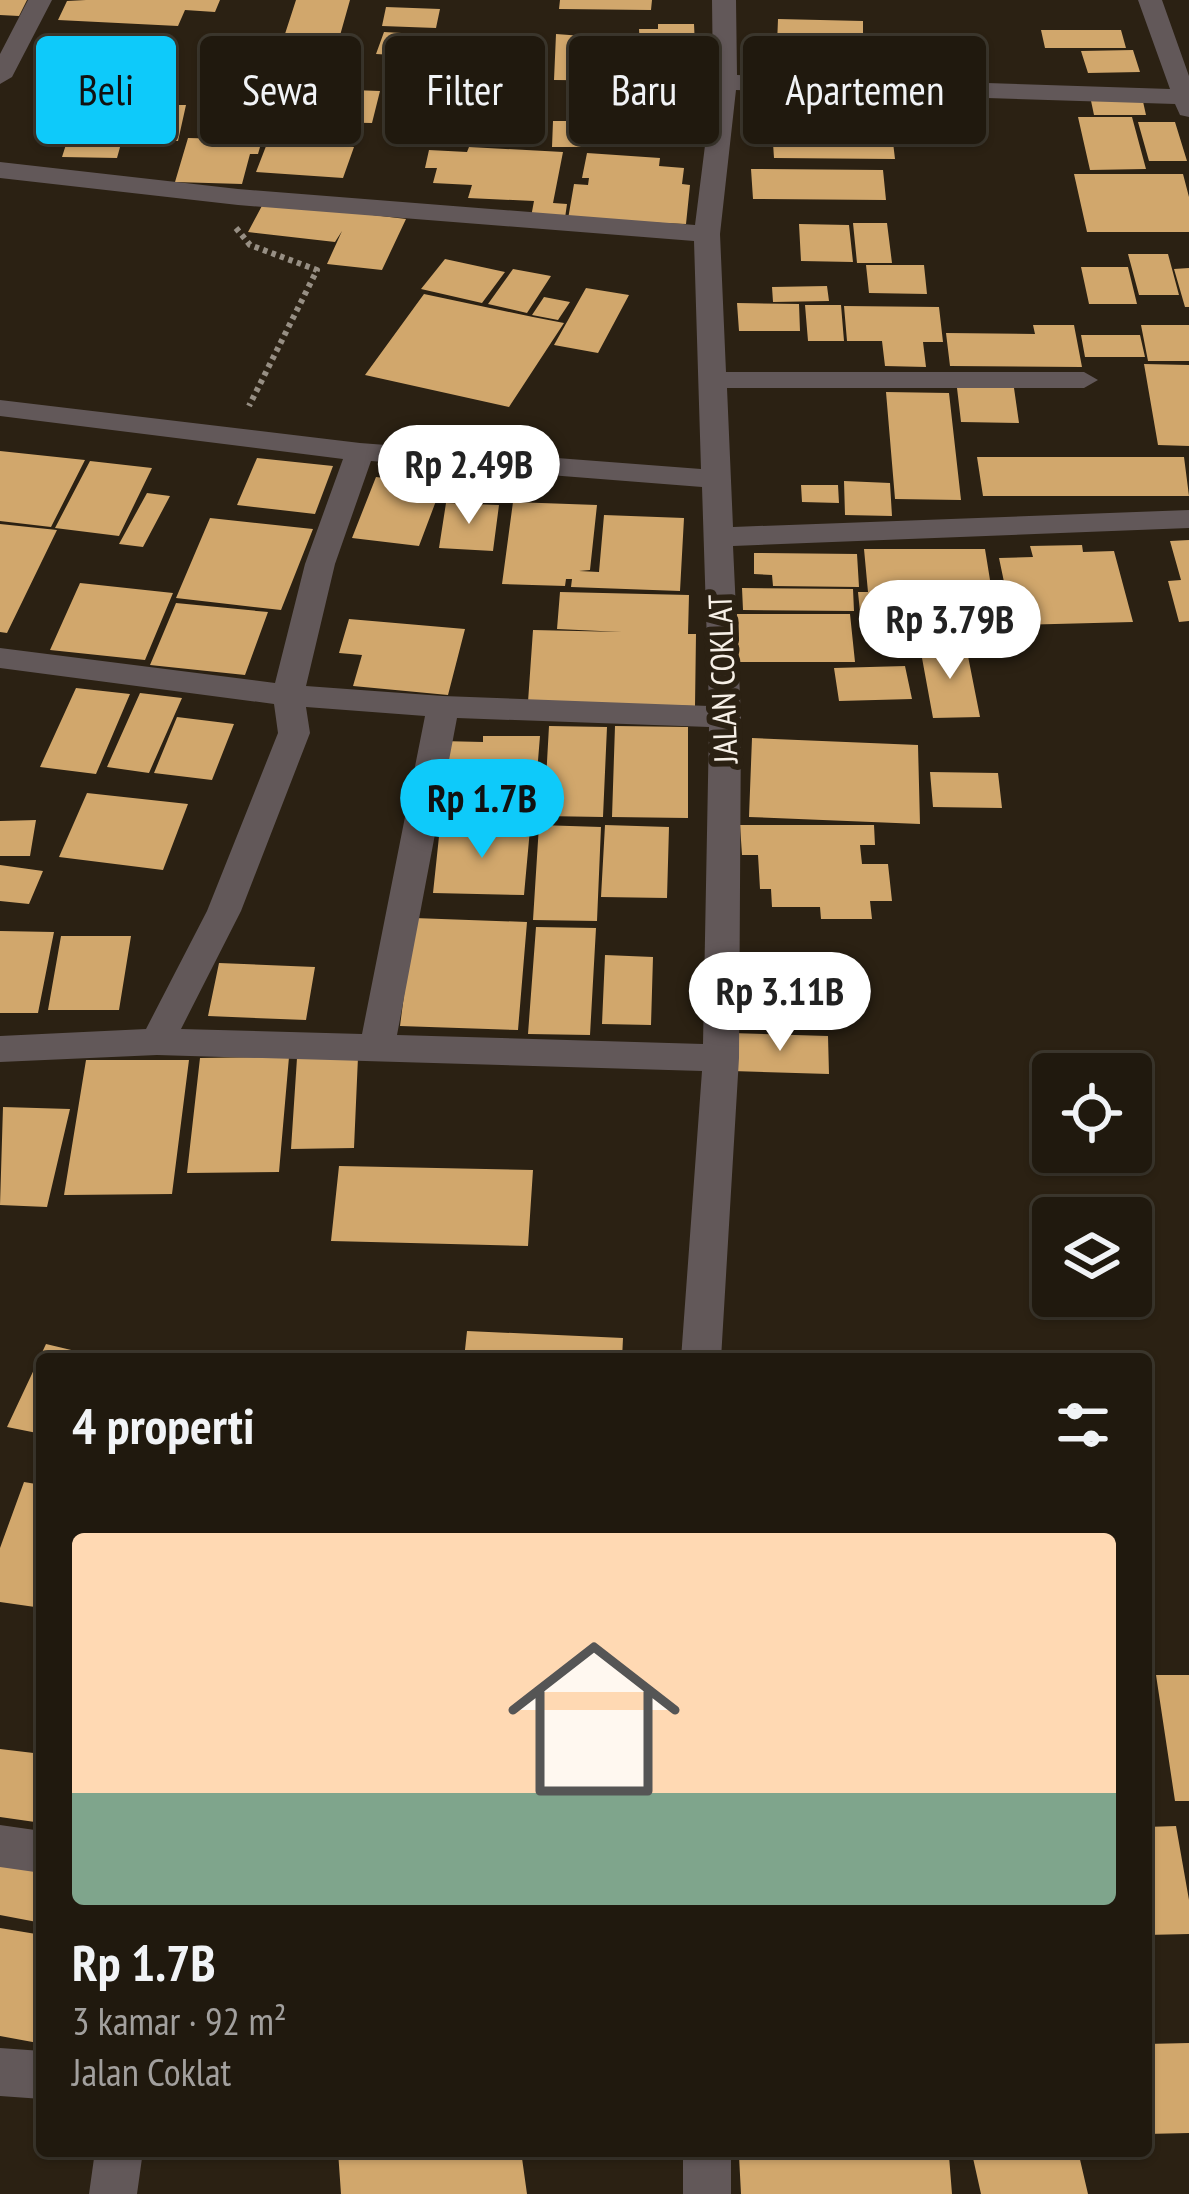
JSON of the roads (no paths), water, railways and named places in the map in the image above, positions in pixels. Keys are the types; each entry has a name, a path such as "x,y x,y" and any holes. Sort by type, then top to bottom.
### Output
{"street":[{"path":"0,77 40,0"},
{"name":"JALAN COKLAT","path":"701,1353 721,1058 725,717 706,234 724,82 724,0"},
{"path":"724,82 1187,103 1150,0"},
{"path":"0,170 238,196 706,234"},
{"path":"710,380 1084,380"},
{"path":"0,408 233,437 355,462 715,479"},
{"path":"157,1042 224,911 294,734 288,695 320,564 355,462"},
{"path":"717,537 1189,519"},
{"path":"0,658 288,695 540,714 725,717"},
{"path":"376,1050 443,707"},
{"path":"0,1049 157,1042 721,1058"},
{"path":"0,1846 36,1851"},
{"path":"0,2072 36,2075"},
{"path":"113,2194 118,2157"},
{"path":"706,2157 707,2194"}]}
